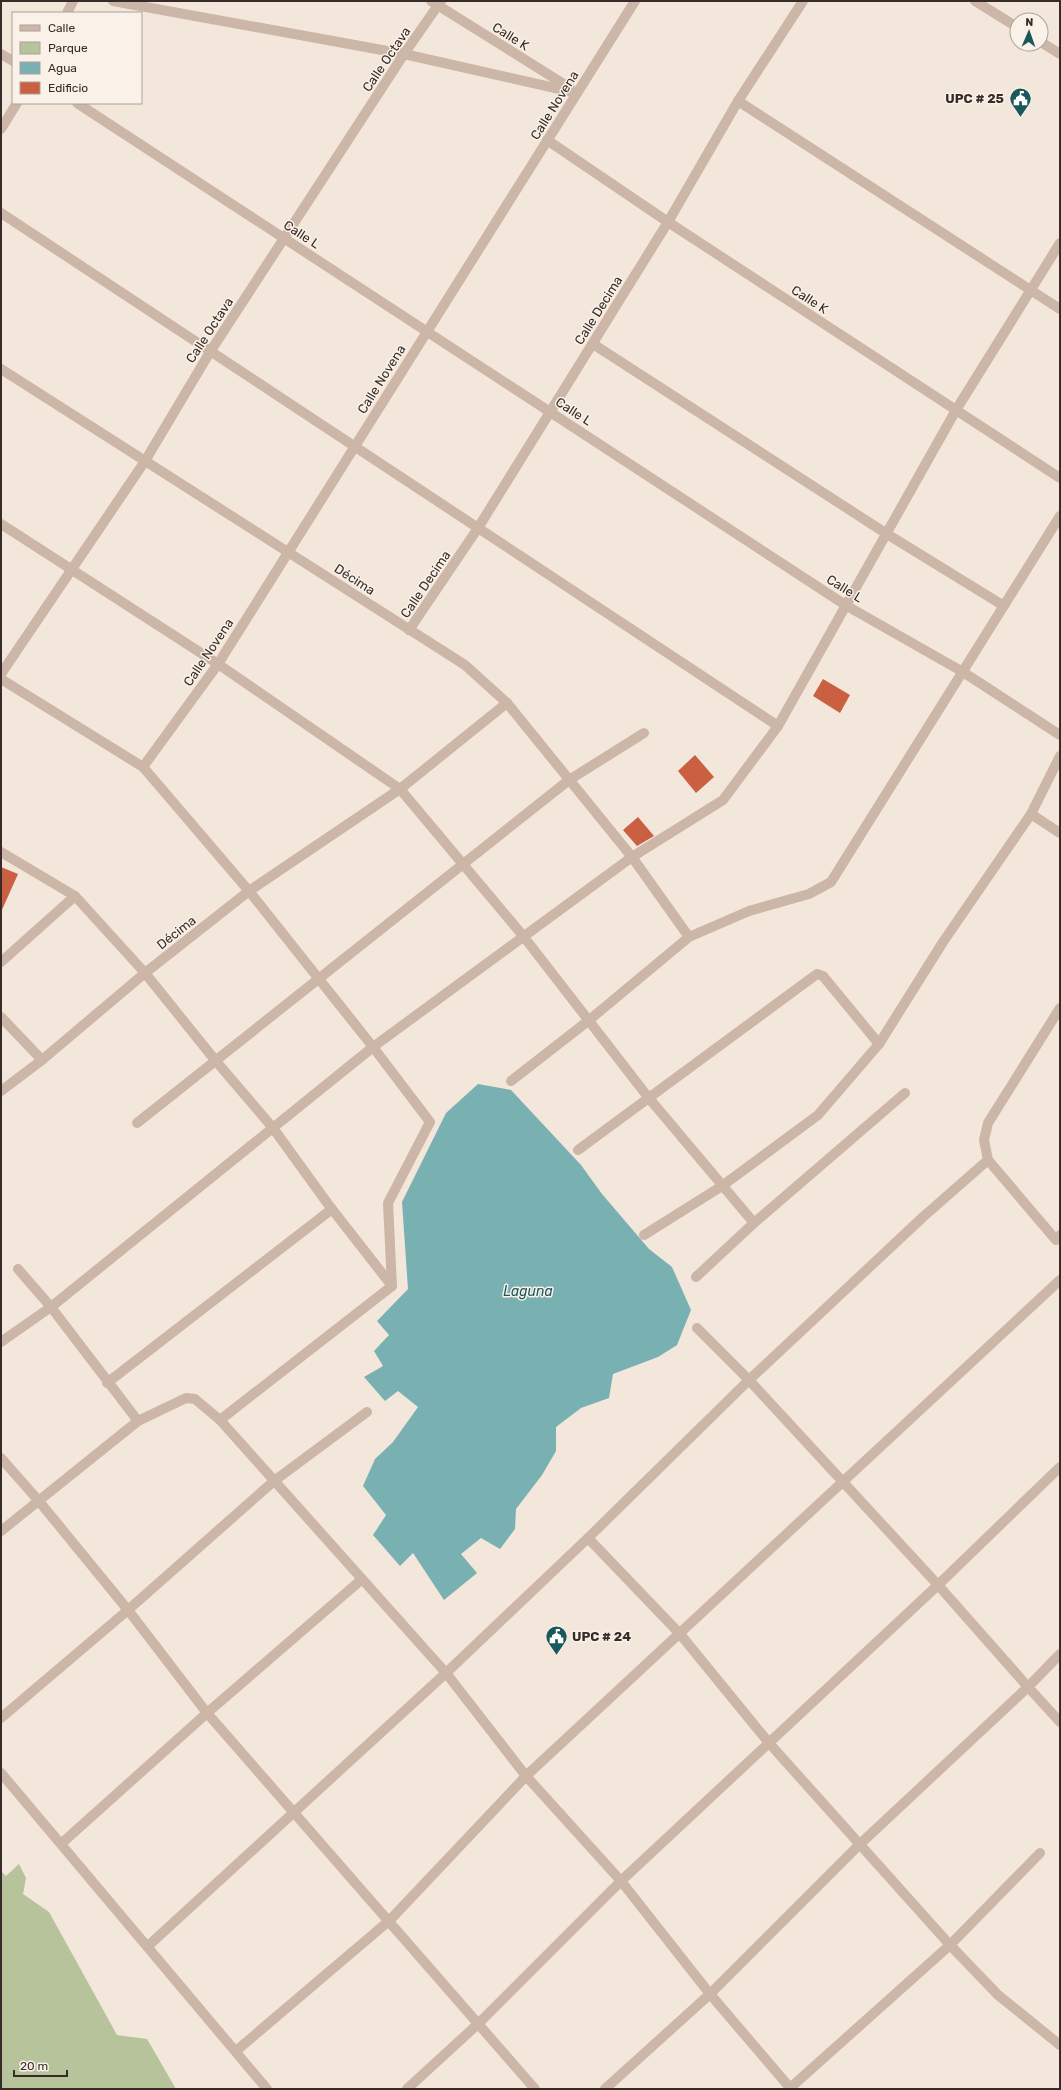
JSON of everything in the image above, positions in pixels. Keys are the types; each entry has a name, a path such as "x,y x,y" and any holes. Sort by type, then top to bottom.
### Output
{"street":[{"path":"68,12 73,1"},
{"path":"113,1 404,54 577,93"},
{"name":"Calle Novena","path":"143,767 218,664 287,551 635,1"},
{"name":"Calle Decima","path":"410,630 478,528 593,344 668,222 738,101 803,1"},
{"path":"975,1 1009,22"},
{"name":"Calle Octava","path":"1,674 72,572 145,461 210,352 437,2"},
{"name":"Calle K","path":"437,2 577,93"},
{"path":"1049,47 1060,54"},
{"path":"1,54 12,61"},
{"path":"738,101 1060,309"},
{"path":"1,129 16,104"},
{"name":"Calle L","path":"79,104 427,330 846,606 963,672 1060,735"},
{"name":"Calle K","path":"547,140 668,222 1060,478"},
{"path":"1,213 778,726"},
{"path":"1,1342 51,1307 374,1047 632,857 723,800 778,726 956,410 1060,243"},
{"path":"593,344 887,534 1004,606"},
{"name":"Décima","path":"1,369 465,665 507,703 632,857 689,937"},
{"path":"510,1081 588,1021 689,937 749,911 809,894 831,882 1060,516"},
{"path":"1,524 72,572 218,664 400,789 524,937 648,1097 754,1223"},
{"path":"1,679 143,767 249,891 374,1047 430,1122 388,1203 392,1286"},
{"name":"Décima","path":"1,1091 42,1060 146,973 249,891 400,789 507,703"},
{"path":"137,1123 569,780 644,733"},
{"path":"644,1235 722,1186 818,1115 879,1044 943,942 1031,814 1060,756"},
{"path":"1031,814 1060,833"},
{"path":"1,852 75,896 146,973 215,1060 273,1128 332,1209 392,1286"},
{"path":"1,962 75,896"},
{"path":"578,1150 817,974 823,976 879,1044"},
{"path":"1059,1240 988,1160 984,1140 988,1123 1060,1008"},
{"path":"1,1017 42,1060"},
{"path":"696,1277 754,1223 905,1093"},
{"path":"148,1946 446,1673 588,1538 749,1380 923,1217 988,1160"},
{"path":"107,1383 332,1209"},
{"path":"18,1270 51,1307 107,1383 138,1421"},
{"path":"236,2051 390,1920 526,1776 1060,1280"},
{"path":"220,1420 392,1286"},
{"path":"697,1328 749,1380 938,1585 1060,1722"},
{"path":"1,1531 138,1421 186,1398 195,1399 220,1420 361,1580 446,1673 526,1776 620,1881 710,1994 790,2089 950,1944 1040,1853"},
{"path":"1,1718 128,1610 274,1481 367,1412"},
{"path":"1,1458 38,1500 128,1610 207,1713 296,1812 535,2089"},
{"path":"408,2089 479,2023 620,1881 938,1585 1060,1467"},
{"path":"588,1538 680,1634 768,1743 950,1944 998,1995 1060,2045"},
{"path":"62,1843 207,1713 361,1580"},
{"path":"605,2089 710,1994 859,1845 1028,1687 1060,1654"},
{"path":"1,1773 62,1843 266,2089"}],"green space":[{"path":"19,1864 26,1878 23,1894 49,1912 117,2035 147,2039 176,2089 1,2089 1,1871 6,1876"}],"water":[{"name":"Laguna","path":"478,1084 511,1090 581,1165 602,1194 649,1249 672,1267 691,1310 677,1345 658,1357 613,1374 609,1398 581,1408 556,1427 556,1451 542,1475 516,1509 515,1529 500,1549 481,1538 461,1554 477,1573 444,1600 413,1553 400,1566 373,1535 386,1515 363,1486 375,1459 393,1442 418,1407 398,1391 385,1401 364,1377 383,1366 374,1351 389,1335 377,1321 408,1289 402,1202 446,1113"}],"building":[{"path":"823,679 850,695 840,713 813,696"},
{"path":"695,755 714,777 696,793 678,771"},
{"path":"638,817 654,836 637,846 623,830"},
{"path":"1,867 18,874 1,912"}],"place":[{"name":"UPC # 25","path":"1020,118"},
{"name":"UPC # 24","path":"556,1656"}]}
